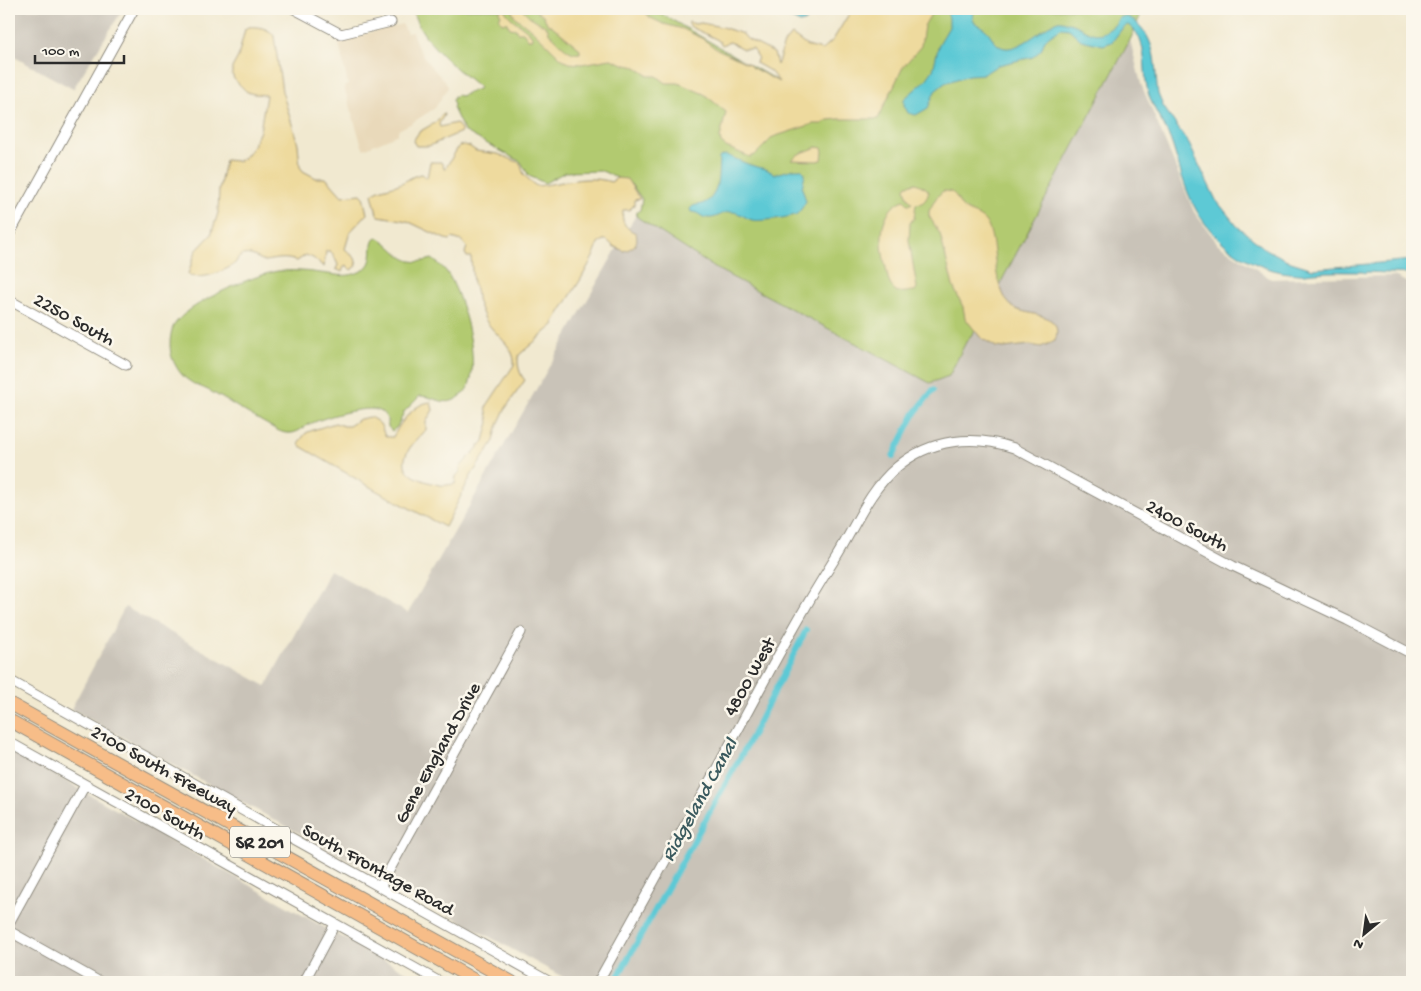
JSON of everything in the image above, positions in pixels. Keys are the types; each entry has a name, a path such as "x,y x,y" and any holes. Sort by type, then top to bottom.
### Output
{"highway":[{"name":"2100 South Freeway","path":"9,702 512,982"},
{"name":"2100 South Freeway","path":"9,720 478,982"}],"street":[{"path":"9,235 134,9"},
{"path":"294,9 341,34 391,22"},
{"name":"2250 South","path":"9,300 126,364"},
{"name":"2400 South","path":"945,443 961,440 978,440 996,442 1014,448 1245,572 1362,627 1412,654"},
{"name":"4800 West","path":"598,982 802,612 875,491 890,472 906,460 923,450 945,443"},
{"name":"Gene England Drive","path":"380,888 521,632"},
{"name":"South Frontage Road","path":"9,680 550,982"},
{"name":"2100 South","path":"9,742 440,982"},
{"path":"9,923 85,785"},
{"path":"304,982 335,924"},
{"path":"9,931 100,982"}],"shaded area":[{"path":"9,9 123,9 73,89 9,54"},
{"path":"402,24 407,33 412,32 418,48 448,87 435,108 398,130 398,134 364,149 344,87 348,85 339,43 342,40"},
{"path":"1129,36 1141,84 1194,212 1218,244 1271,279 1394,276 1412,285 1412,982 572,982 71,709 125,607 266,686 330,570 408,613 636,215"},
{"path":"9,749 318,924 425,982 9,982"}],"green space":[{"path":"412,9 653,9 783,84 928,9 1143,9 1131,38 976,329 966,342 949,376 930,383 715,268 637,217 636,213 640,210 642,199 631,184 602,171 565,172 545,183 529,176 521,162 464,131 453,108 452,100 456,95 461,96 480,88 431,43 416,21"},
{"path":"377,237 406,259 421,261 432,259 444,269 452,282 464,314 472,352 470,384 457,399 446,402 420,396 404,412 397,427 392,431 388,427 387,418 384,414 374,409 365,409 333,416 314,422 296,432 285,433 193,383 184,377 178,369 171,353 172,330 177,321 202,302 236,285 267,273 305,271 343,275 357,273 369,265 372,244"}],"sand":[{"path":"501,9 504,9 510,17 529,32 532,39 528,39 523,32 517,32 516,29 510,28 506,22 502,23 499,19"},
{"path":"511,9 522,9 529,16 548,28 549,33 563,47 571,52 580,53 580,49 551,25 548,25 543,15 532,9 644,9 649,17 664,24 683,29 703,39 715,48 749,64 751,67 779,82 770,71 756,63 758,57 753,49 743,49 730,42 722,45 718,40 691,27 689,22 722,27 743,34 747,39 774,53 777,65 783,45 792,35 807,46 822,50 833,40 852,9 901,9 903,14 921,9 934,9 924,26 921,46 903,67 878,119 839,119 828,120 822,124 813,124 773,137 755,155 750,157 721,143 720,138 726,112 704,94 678,83 666,83 657,76 649,76 636,67 611,59 582,64 569,63 515,17"},
{"path":"248,27 262,28 274,36 282,91 298,144 300,167 303,171 316,178 326,178 342,196 361,194 363,196 367,214 350,232 345,249 355,258 357,266 351,270 347,266 344,267 342,272 336,269 338,265 333,254 330,251 326,251 324,267 306,255 297,261 277,259 265,261 247,254 241,256 232,266 217,273 201,277 188,274 196,251 211,235 218,213 219,190 225,160 237,161 243,159 252,148 260,131 266,95 247,92 234,79 232,74 232,68 238,57 245,29"},
{"path":"443,113 444,115 439,124 440,127 456,123 461,132 429,146 416,146 413,141 419,132 436,122"},
{"path":"459,146 469,146 476,151 498,154 520,163 524,175 536,186 583,179 611,182 617,178 627,179 640,199 634,200 634,205 629,210 623,210 625,224 636,233 637,240 635,245 624,251 613,246 607,240 603,240 598,244 581,279 554,322 555,324 519,355 519,369 525,380 505,409 497,427 494,441 471,476 445,527 377,491 300,446 299,442 306,433 313,430 335,423 349,426 360,419 370,417 379,423 385,435 393,437 399,426 413,410 425,403 431,402 433,410 426,422 426,430 410,448 405,462 406,468 415,477 444,485 455,484 460,467 484,441 489,422 486,407 514,365 514,358 508,346 489,325 482,312 473,284 471,257 467,257 465,253 467,247 462,241 452,238 450,240 445,239 407,221 379,216 372,194 422,174 427,178 430,162 441,162 445,169"},
{"path":"817,147 822,148 822,160 791,160 799,154"},
{"path":"916,183 926,188 929,192 924,201 916,204 914,218 910,223 909,240 917,288 915,291 900,292 893,289 888,279 882,246 883,228 889,211 904,200 909,205 912,203 907,196 905,188 907,185"},
{"path":"943,191 954,194 962,207 985,221 989,227 993,243 998,281 1003,294 1014,308 1050,320 1055,325 1057,332 1055,341 1041,347 1030,345 996,347 980,337 965,318 963,307 953,286 940,234 929,216 929,211 936,198"}],"water":[{"path":"779,9 823,9 800,23 785,16"},
{"path":"946,9 973,9 974,22 988,32 997,44 1004,48 1020,45 1058,21 1075,25 1094,34 1099,34 1113,27 1121,17 1133,19 1144,32 1152,48 1158,94 1163,106 1189,144 1216,200 1237,226 1264,248 1291,262 1313,269 1412,260 1412,274 1320,272 1301,274 1282,272 1251,262 1223,243 1201,218 1193,204 1170,139 1149,96 1142,45 1139,37 1128,25 1124,26 1112,42 1103,45 1081,40 1069,29 1061,28 1045,40 1041,50 1033,57 998,65 984,74 969,75 945,83 935,91 928,108 916,115 908,113 904,105 904,99 926,80 933,70 939,44 949,27"},
{"path":"726,155 775,174 801,169 805,173 802,188 806,201 801,209 794,215 761,220 752,220 733,212 706,218 691,212 690,209 692,207 704,203 713,195 718,177 719,158"}],"waterway":[{"name":"Ridgeland Canal","path":"893,456 915,413 933,390"},
{"name":"Ridgeland Canal","path":"615,982 746,747 806,630"}]}
